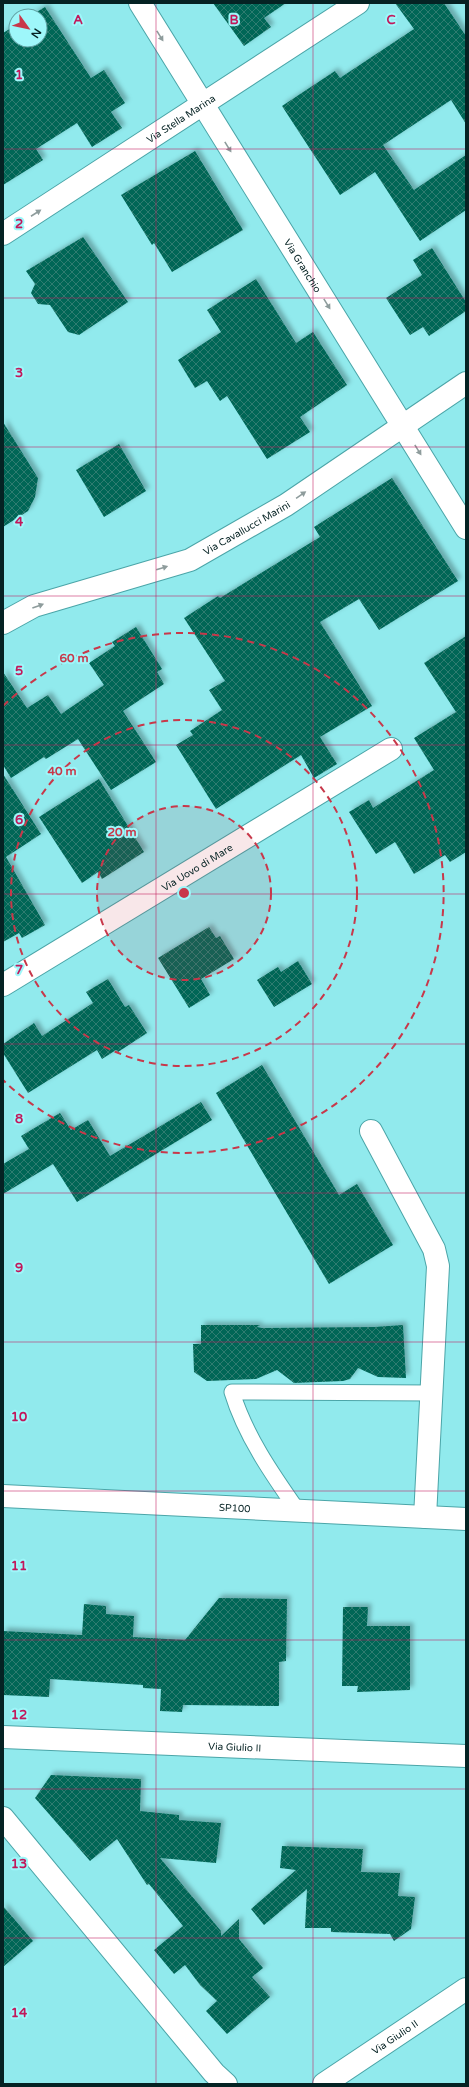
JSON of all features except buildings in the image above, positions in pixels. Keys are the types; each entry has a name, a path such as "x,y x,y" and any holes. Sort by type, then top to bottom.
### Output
{"street":[{"name":"Via Granchio","path":"140,3 466,528"},
{"name":"Via Stella Marina","path":"3,234 358,3"},
{"name":"Via Cavallucci Marini","path":"3,624 34,606 190,560 286,505 466,383"},
{"name":"Via Uovo di Mare","path":"3,985 391,749"},
{"path":"371,1131 434,1249 438,1266 425,1517"},
{"name":"SP100","path":"3,1496 466,1519"},
{"name":"Via Giulio II","path":"3,1737 466,1756"},
{"path":"3,1818 214,2073 226,2084"},
{"name":"Via Giulio II","path":"324,2084 466,1989"}],"lane":[{"path":"298,1511 269,1469 237,1408 232,1392 431,1393"}]}
